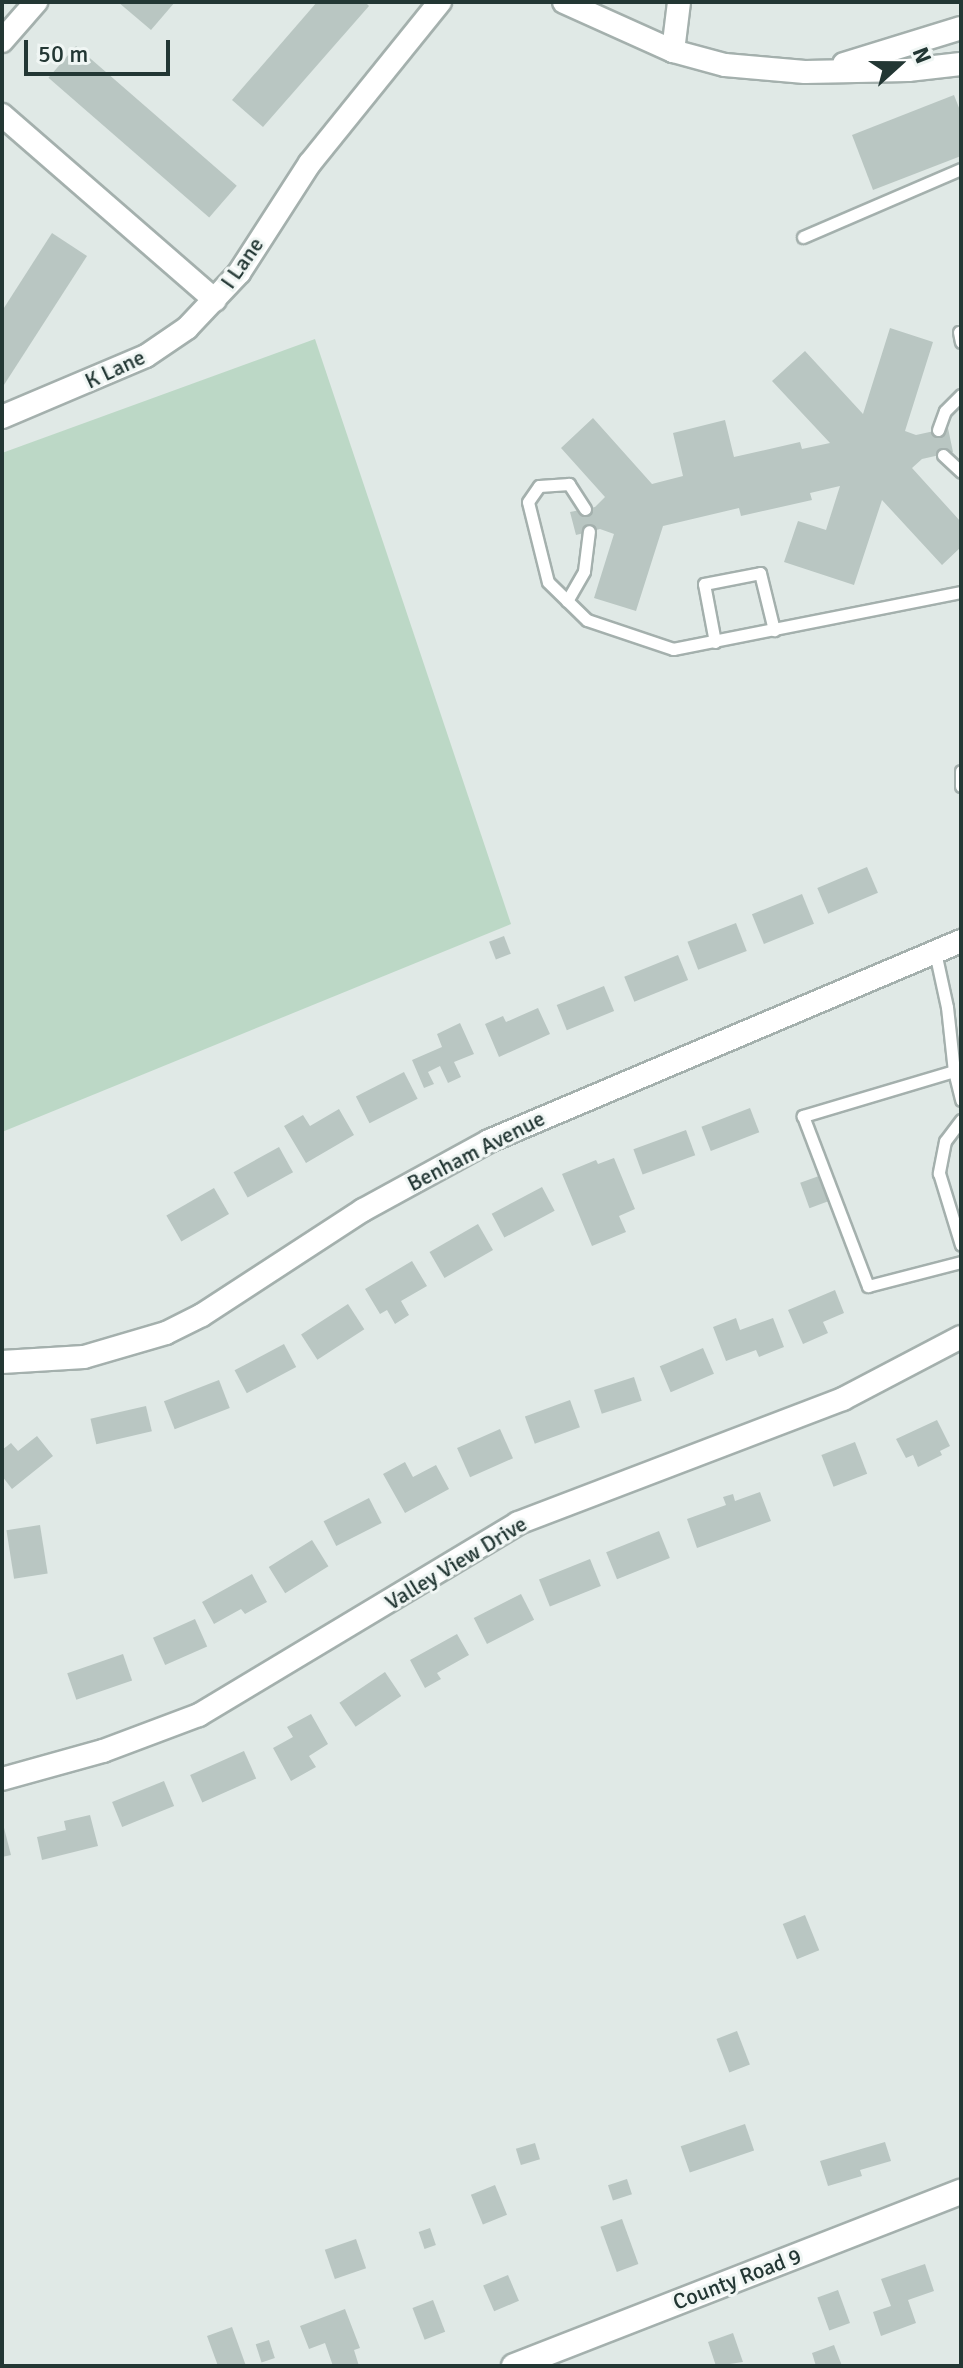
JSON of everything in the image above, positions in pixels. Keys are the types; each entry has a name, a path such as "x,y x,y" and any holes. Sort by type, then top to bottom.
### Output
{"street":[{"path":"2,41 36,2"},
{"name":"I Lane","path":"2,115 215,300 239,273 310,163 440,2"},
{"path":"564,2 673,51 725,65 805,72 908,70 961,64"},
{"path":"673,51 679,2"},
{"path":"805,72 848,63 961,28"},
{"name":"K Lane","path":"2,417 146,356 187,328 215,300"},
{"name":"Benham Avenue","path":"2,1362 84,1357 166,1333 202,1315 363,1210 489,1141 961,941"},
{"name":"Valley View Drive","path":"2,1779 103,1751 199,1715 518,1523 843,1399 961,1337"},
{"name":"County Road 9","path":"514,2366 961,2192"}],"lane":[{"path":"803,237 961,169"},
{"path":"938,430 945,411 961,395"},
{"path":"943,455 961,472"},
{"path":"585,509 569,484 539,486 528,502 548,582 587,620 673,649 961,592"},
{"path":"567,601 584,571 589,531"},
{"path":"715,642 704,584 760,573 774,630"},
{"path":"961,771 961,786"},
{"path":"935,952 961,1100"},
{"path":"954,1071 803,1116 868,1286 961,1262"},
{"path":"961,1120 945,1141 939,1173 961,1245"}],"green space":[{"path":"315,339 511,924 2,1132 2,453"}],"building":[{"path":"118,2 175,2 151,30"},
{"path":"317,2 365,2 369,6 263,127 232,100"},
{"path":"76,46 237,186 209,217 48,78"},
{"path":"954,95 961,113 961,156 873,190 852,135"},
{"path":"52,233 87,256 2,388 2,311"},
{"path":"890,328 933,342 905,431 916,435 948,428 953,452 922,459 912,468 961,522 961,547 942,565 882,500 854,585 784,562 798,521 826,530 840,486 810,493 812,500 741,516 739,508 663,526 636,611 594,598 614,534 600,529 576,535 570,512 595,507 605,497 561,448 593,418 652,484 683,476 673,433 725,420 734,457 800,442 802,449 830,443 772,381 805,351 863,414"},
{"path":"867,867 878,893 828,914 817,888"},
{"path":"802,894 814,924 764,944 752,914"},
{"path":"736,923 747,951 698,970 687,942"},
{"path":"504,936 511,954 496,959 489,942"},
{"path":"678,955 688,980 634,1002 624,977"},
{"path":"604,986 614,1011 567,1030 557,1005"},
{"path":"538,1008 550,1034 499,1057 485,1024 503,1016 506,1022"},
{"path":"460,1023 474,1054 454,1062 461,1077 448,1083 440,1066 428,1072 434,1084 424,1088 412,1060 442,1047 437,1034"},
{"path":"404,1072 418,1099 370,1123 356,1097"},
{"path":"750,1108 759,1132 711,1151 701,1127"},
{"path":"339,1109 354,1135 306,1163 284,1126 303,1115 310,1126"},
{"path":"686,1130 695,1155 643,1175 633,1149"},
{"path":"279,1147 293,1172 248,1198 234,1172"},
{"path":"614,1158 635,1209 619,1216 626,1232 592,1246 562,1174 596,1160 598,1164"},
{"path":"819,1176 828,1201 809,1208 800,1183"},
{"path":"542,1187 555,1211 504,1238 492,1214"},
{"path":"214,1188 229,1214 181,1241 166,1216"},
{"path":"478,1224 493,1250 445,1278 430,1252"},
{"path":"412,1261 427,1286 401,1301 409,1315 395,1324 387,1310 380,1314 365,1289"},
{"path":"835,1290 844,1313 823,1322 828,1333 803,1344 788,1310"},
{"path":"348,1304 364,1329 317,1360 301,1334"},
{"path":"736,1318 740,1330 773,1318 784,1347 759,1357 756,1350 726,1361 713,1327"},
{"path":"284,1344 296,1367 247,1393 235,1370"},
{"path":"703,1348 714,1374 671,1392 660,1366"},
{"path":"634,1377 642,1401 602,1414 594,1390"},
{"path":"219,1380 230,1408 175,1429 164,1401"},
{"path":"570,1400 580,1427 535,1444 525,1416"},
{"path":"146,1406 152,1431 96,1444 90,1419"},
{"path":"937,1420 950,1446 940,1451 942,1455 918,1467 913,1455 906,1458 896,1439"},
{"path":"500,1429 513,1458 470,1477 457,1448"},
{"path":"37,1436 53,1456 12,1489 2,1476 2,1450 11,1443 18,1451"},
{"path":"855,1442 867,1474 834,1487 821,1455"},
{"path":"405,1462 413,1477 436,1465 449,1489 405,1513 383,1474"},
{"path":"760,1492 771,1521 697,1548 687,1519 726,1505 723,1497 733,1494 735,1501"},
{"path":"369,1498 382,1523 336,1546 324,1521"},
{"path":"40,1525 48,1573 14,1579 6,1530"},
{"path":"659,1531 670,1558 617,1579 606,1552"},
{"path":"312,1540 328,1566 285,1593 269,1567"},
{"path":"590,1559 601,1586 550,1606 539,1580"},
{"path":"252,1574 267,1602 245,1614 241,1609 214,1624 202,1602"},
{"path":"521,1594 534,1620 487,1644 474,1618"},
{"path":"195,1619 207,1646 165,1665 153,1638"},
{"path":"457,1634 469,1655 437,1673 441,1679 425,1688 410,1660"},
{"path":"123,1654 132,1680 76,1700 67,1673"},
{"path":"385,1672 401,1696 356,1727 339,1703"},
{"path":"311,1714 328,1744 309,1756 316,1767 291,1781 273,1748 293,1737 287,1727"},
{"path":"244,1751 256,1778 202,1802 190,1775"},
{"path":"164,1781 174,1806 122,1827 112,1802"},
{"path":"90,1815 98,1846 42,1860 37,1837 66,1830 64,1821"},
{"path":"2,1825 11,1855 2,1857"},
{"path":"805,1915 819,1950 797,1959 783,1924"},
{"path":"737,2031 750,2065 729,2072 716,2039"},
{"path":"745,2124 754,2150 690,2173 681,2146"},
{"path":"885,2142 891,2161 860,2170 862,2176 828,2186 820,2161"},
{"path":"535,2143 540,2159 521,2165 516,2149"},
{"path":"627,2179 632,2194 613,2200 608,2185"},
{"path":"495,2185 507,2215 483,2224 471,2195"},
{"path":"622,2219 638,2264 617,2272 600,2227"},
{"path":"430,2228 436,2245 425,2249 419,2232"},
{"path":"356,2239 366,2268 335,2279 325,2250"},
{"path":"925,2264 934,2291 908,2300 916,2323 881,2336 873,2312 891,2306 881,2279"},
{"path":"508,2275 519,2301 494,2311 483,2286"},
{"path":"838,2290 850,2323 829,2330 817,2298"},
{"path":"433,2300 445,2332 425,2340 412,2308"},
{"path":"345,2309 360,2348 354,2350 359,2366 333,2366 325,2343 309,2349 300,2326"},
{"path":"232,2327 246,2366 218,2366 207,2336"},
{"path":"733,2333 743,2362 716,2366 708,2342"},
{"path":"269,2340 275,2358 262,2362 256,2344"},
{"path":"834,2345 842,2366 816,2366 812,2353"}]}
